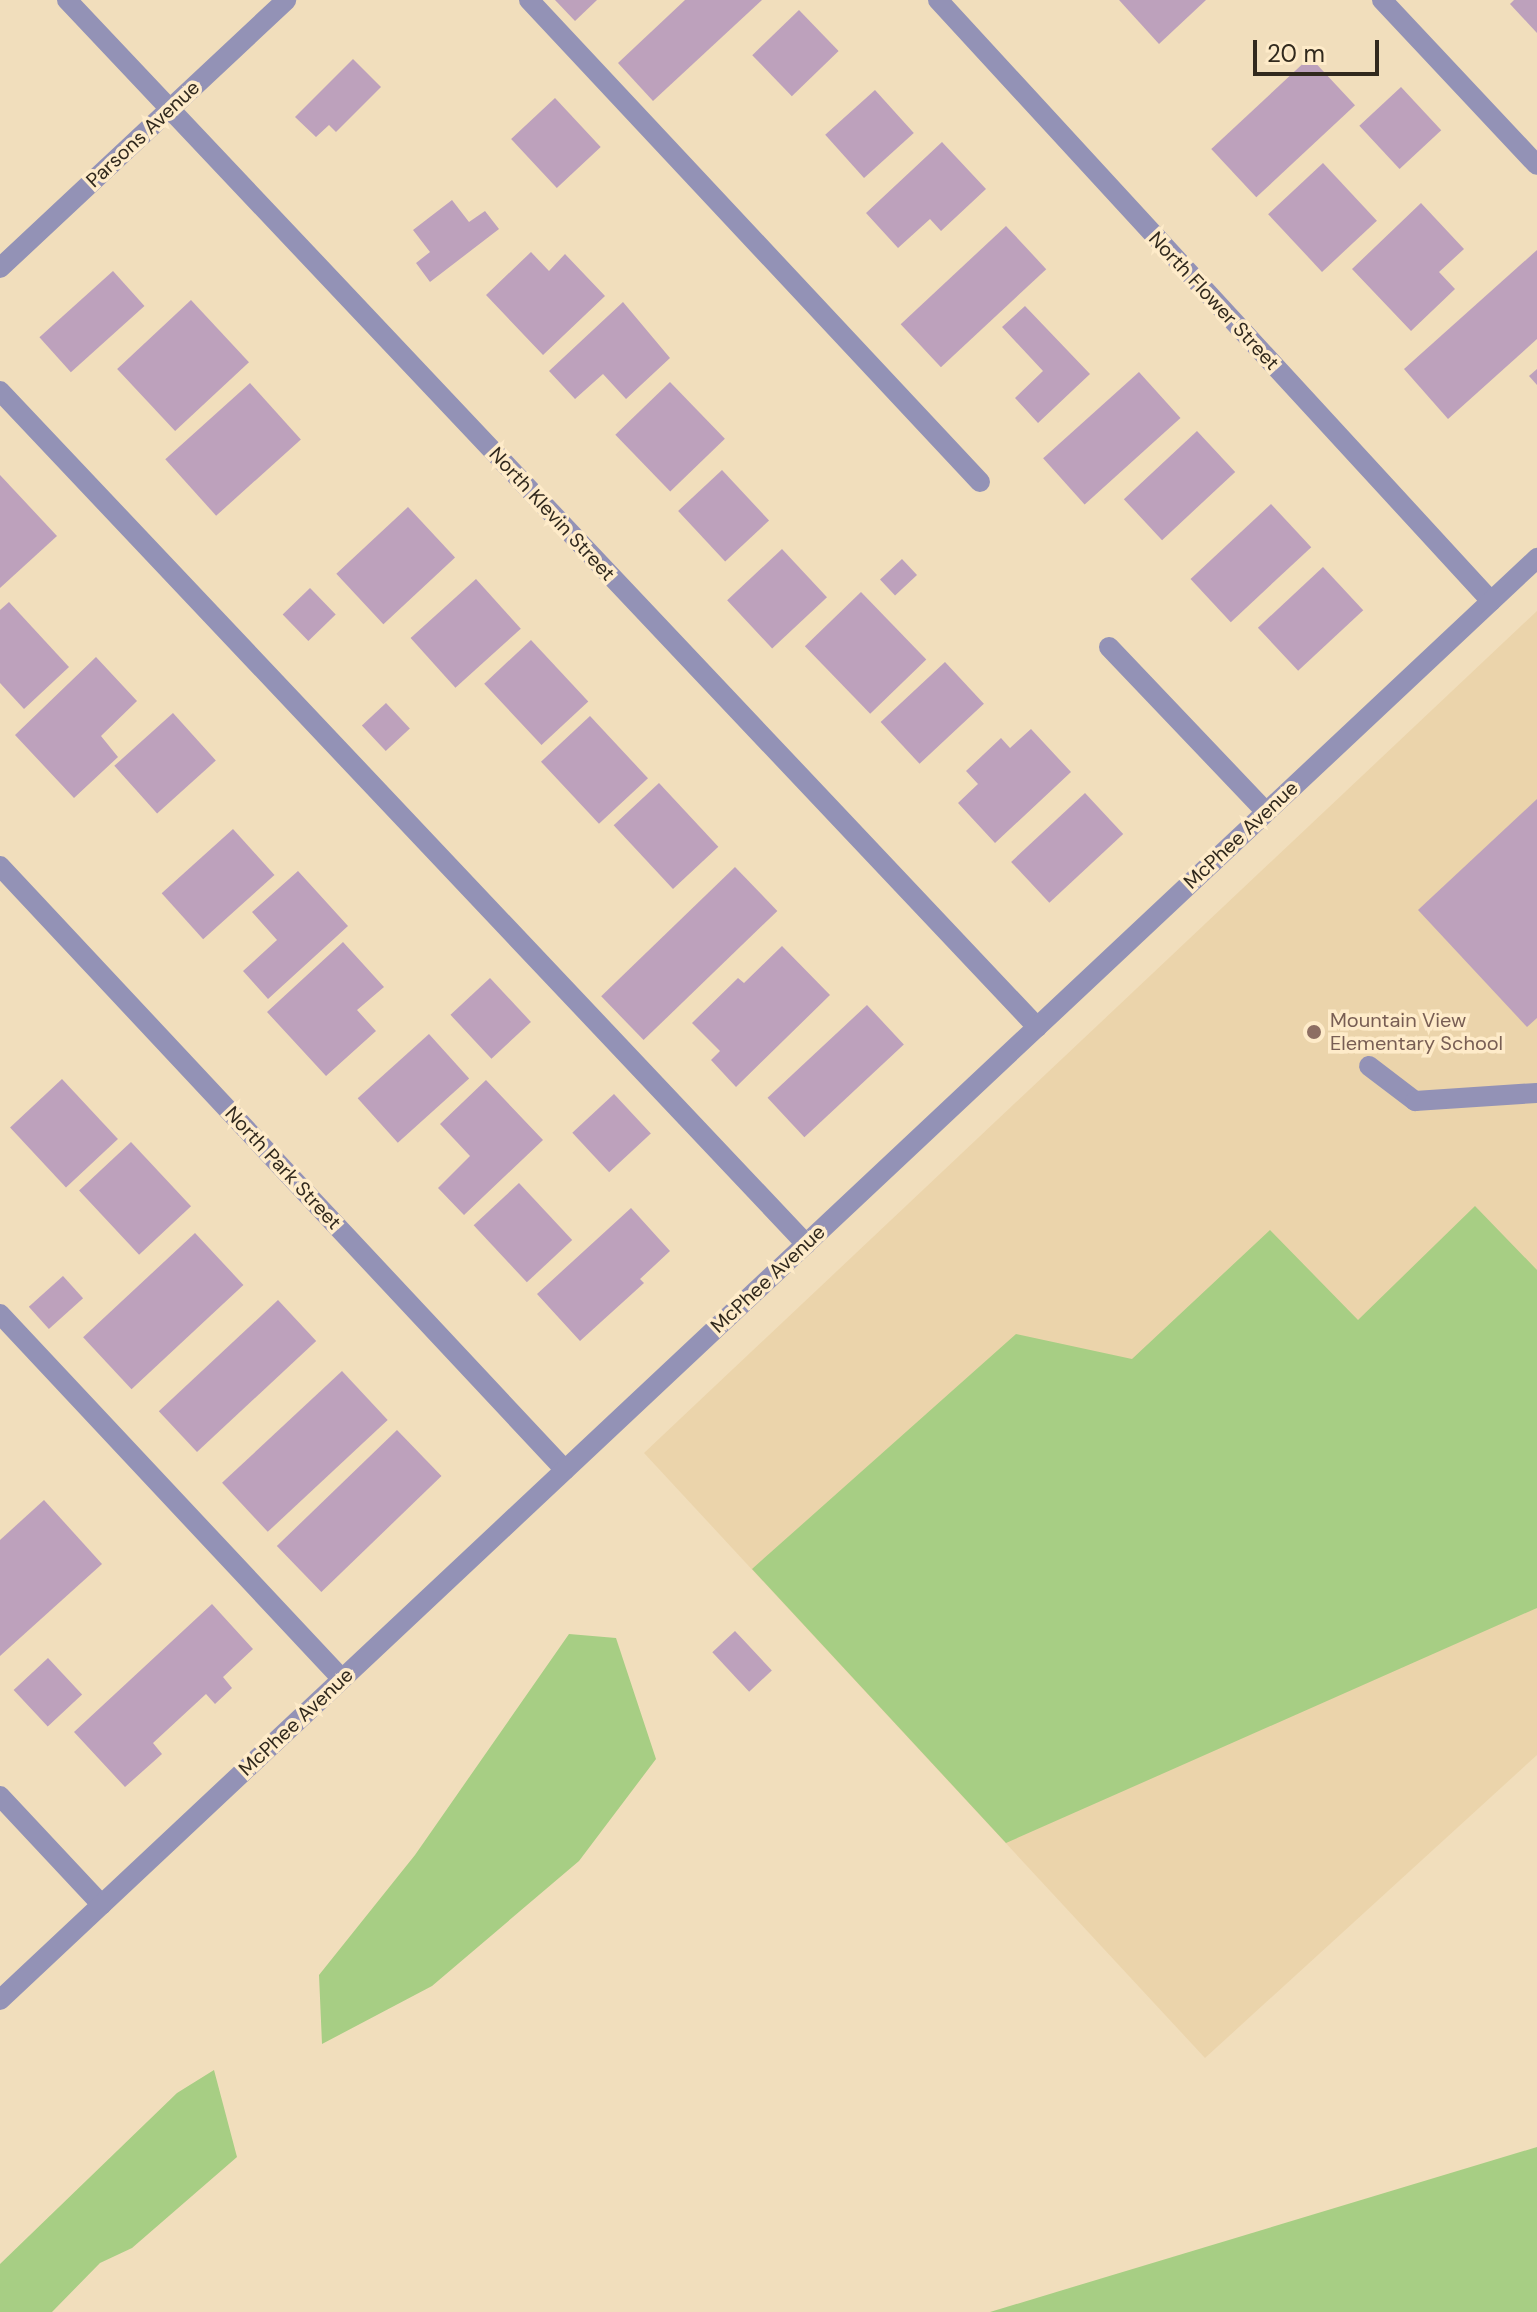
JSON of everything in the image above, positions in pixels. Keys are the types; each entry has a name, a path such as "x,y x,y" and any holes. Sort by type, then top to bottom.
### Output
{"street":[{"name":"North Klevin Street","path":"67,0 1037,1027"},
{"name":"Parsons Avenue","path":"0,268 286,0"},
{"path":"529,0 980,482"},
{"name":"North Flower Street","path":"938,0 1491,601"},
{"path":"1382,0 1537,165"},
{"path":"0,391 806,1244"},
{"name":"McPhee Avenue","path":"0,2000 1537,558"},
{"path":"1109,647 1266,812"},
{"name":"North Park Street","path":"0,866 565,1470"},
{"path":"1369,1066 1415,1101 1537,1093"},
{"path":"0,1314 342,1679"},
{"path":"0,1796 102,1905"}],"shaded area":[{"name":"Mountain View Elementary School","path":"1537,611 1537,1755 1205,2058 644,1453"}],"green space":[{"path":"1475,1206 1537,1270 1537,1608 1006,1843 752,1569 1016,1334 1132,1359 1270,1230 1358,1320"},
{"path":"569,1634 616,1638 656,1759 579,1861 432,1986 322,2044 319,1975 415,1855"},
{"path":"214,2070 237,2157 132,2248 100,2263 52,2312 0,2312 0,2264 177,2093"},
{"path":"1537,2147 1537,2312 990,2312"}],"building":[{"path":"555,0 597,0 575,21"},
{"path":"685,0 762,0 653,101 618,63"},
{"path":"1119,0 1206,0 1159,44"},
{"path":"1514,0 1537,0 1537,33 1510,4"},
{"path":"799,10 839,51 792,96 752,55"},
{"path":"1310,57 1355,105 1256,197 1211,149"},
{"path":"353,59 381,87 336,132 329,125 316,137 295,117"},
{"path":"1401,87 1441,130 1400,169 1359,126"},
{"path":"875,90 914,133 864,178 825,135"},
{"path":"555,98 601,147 557,188 511,139"},
{"path":"942,142 986,189 941,231 930,219 898,248 866,213"},
{"path":"1323,163 1377,221 1322,272 1268,214"},
{"path":"452,200 469,222 485,211 499,229 430,282 416,263 430,252 413,230"},
{"path":"1421,203 1464,249 1439,272 1455,289 1411,331 1352,269"},
{"path":"1006,226 1046,269 941,367 901,324"},
{"path":"1537,250 1537,339 1448,419 1404,369"},
{"path":"531,252 549,271 565,254 605,296 543,355 486,295"},
{"path":"113,271 144,306 71,372 39,337"},
{"path":"191,300 249,362 175,431 117,369"},
{"path":"623,302 670,358 626,399 603,374 575,399 549,371"},
{"path":"1025,306 1090,374 1038,423 1015,398 1043,371 1002,327"},
{"path":"1537,369 1537,385 1529,376"},
{"path":"1139,372 1180,418 1085,504 1043,458"},
{"path":"670,382 725,439 670,492 615,435"},
{"path":"250,383 301,439 216,516 165,459"},
{"path":"1197,431 1235,472 1162,540 1124,499"},
{"path":"722,470 769,520 725,561 678,511"},
{"path":"0,475 57,536 0,588"},
{"path":"1271,504 1311,547 1231,622 1191,579"},
{"path":"408,507 455,557 383,624 336,574"},
{"path":"782,549 827,597 772,648 727,600"},
{"path":"902,559 917,575 895,596 880,579"},
{"path":"1323,567 1363,610 1298,671 1258,628"},
{"path":"476,579 521,629 455,688 411,638"},
{"path":"310,588 336,615 308,641 283,614"},
{"path":"861,592 926,660 870,714 805,646"},
{"path":"9,602 69,667 24,709 0,683 0,610"},
{"path":"531,640 588,701 541,745 484,684"},
{"path":"96,657 137,701 101,736 118,757 74,798 15,735"},
{"path":"945,662 984,704 920,764 881,722"},
{"path":"386,703 410,729 386,751 362,726"},
{"path":"173,713 216,761 157,813 114,766"},
{"path":"590,716 648,778 599,824 541,762"},
{"path":"1031,729 1071,772 995,843 958,803 978,784 966,771 1001,738 1010,748"},
{"path":"659,783 718,847 673,889 614,825"},
{"path":"1085,793 1123,834 1049,903 1011,862"},
{"path":"1537,799 1537,1018 1527,1027 1418,910"},
{"path":"233,829 274,875 203,939 162,893"},
{"path":"735,867 777,911 644,1040 601,996"},
{"path":"298,871 348,926 268,999 243,971 277,940 252,912"},
{"path":"343,942 384,987 357,1010 376,1031 326,1076 267,1012"},
{"path":"782,946 830,995 736,1087 711,1060 720,1051 692,1023 738,978 744,983"},
{"path":"490,978 531,1022 491,1059 451,1015"},
{"path":"867,1005 904,1044 804,1137 768,1098"},
{"path":"429,1034 469,1079 398,1143 358,1098"},
{"path":"62,1079 118,1139 66,1187 10,1127"},
{"path":"486,1080 543,1140 464,1215 438,1188 470,1156 440,1124"},
{"path":"614,1094 651,1133 609,1172 572,1133"},
{"path":"131,1142 191,1206 139,1255 79,1190"},
{"path":"519,1183 572,1240 527,1282 474,1225"},
{"path":"631,1208 670,1251 640,1279 644,1283 580,1341 537,1294"},
{"path":"195,1233 243,1285 132,1389 83,1337"},
{"path":"63,1276 83,1298 49,1329 29,1307"},
{"path":"278,1300 316,1341 197,1452 159,1411"},
{"path":"342,1371 388,1420 268,1532 222,1483"},
{"path":"397,1430 441,1476 321,1592 277,1546"},
{"path":"44,1500 102,1564 0,1656 0,1540"},
{"path":"212,1604 253,1649 223,1677 232,1688 215,1704 206,1694 153,1743 162,1754 125,1787 74,1732"},
{"path":"735,1631 772,1670 749,1692 712,1652"},
{"path":"48,1658 82,1695 48,1727 14,1690"}],"place":[{"name":"Mountain View Elementary School","path":"1314,1032"}]}
